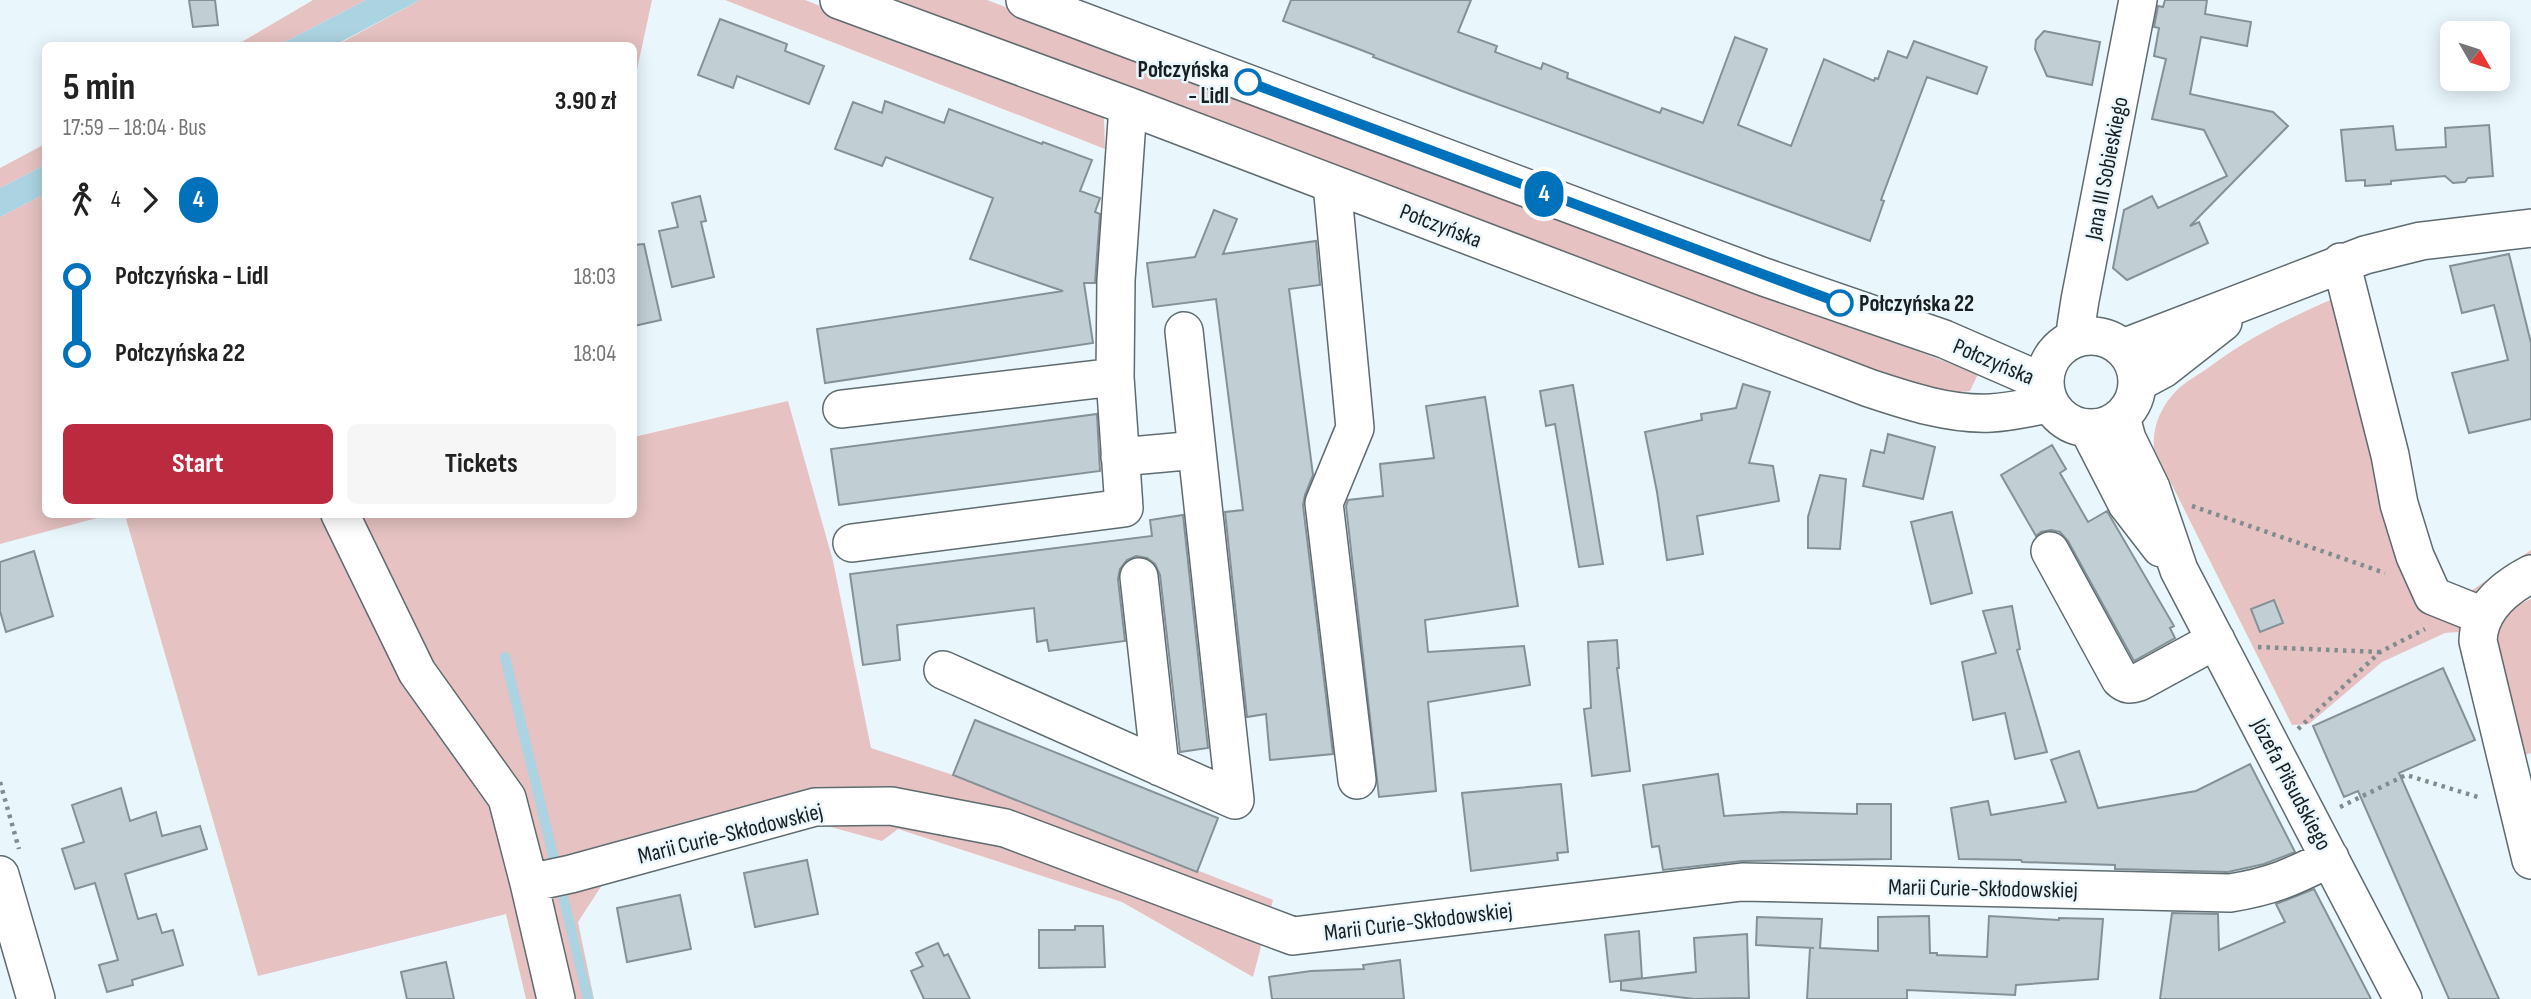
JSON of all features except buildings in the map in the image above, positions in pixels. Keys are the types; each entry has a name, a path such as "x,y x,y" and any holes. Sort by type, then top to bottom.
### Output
{"street":[{"name":"Połczyńska","path":"839,0 1128,106 1892,396 1969,413 2014,411 2057,370"},
{"name":"Połczyńska","path":"1025,0 1764,277 1944,339 2057,370"},
{"name":"Jana III Sobieskiego","path":"2057,370 2076,326 2138,0"},
{"path":"852,543 1124,508 1115,377 1116,280 1128,106"},
{"path":"1332,184 1354,428 1324,503 1357,780"},
{"path":"2123,348 2248,301 2341,262 2421,241 2531,228"},
{"path":"2341,262 2390,455 2399,504 2415,556 2479,628 2478,641 2531,860"},
{"path":"2137,383 2163,369 2248,301"},
{"path":"943,670 1236,800 1184,331"},
{"path":"2103,337 2123,348 2136,370 2137,383 2129,407 2104,422 2073,424 2060,416 2057,370 2103,337"},
{"path":"842,409 1115,377"},
{"name":"Józefa Piłsudskiego","path":"2104,422 2127,439 2151,488 2179,570 2232,644 2330,858 2403,999"},
{"path":"1121,457 1197,450"},
{"path":"342,518 417,672 507,798 549,879 556,999"},
{"path":"2050,551 2125,684 2131,685 2232,644"},
{"path":"2461,607 2501,594 2531,575"},
{"path":"1139,577 1160,766"},
{"name":"Marii Curie-Skłodowskiej","path":"549,879 814,807 891,806 1005,828 1293,936 1742,882 2230,892 2264,888 2294,877 2330,858"},
{"path":"0,875 36,999"}],"path":[{"path":"2184,503 2403,579 2461,607"},
{"path":"2292,734 2380,652 2461,607"},
{"path":"2232,644 2380,652"},
{"path":"2340,807 2406,775 2519,810"}],"shaded area":[{"path":"313,0 366,0 285,42 242,42"},
{"path":"420,0 652,0 637,70 637,42 342,42"},
{"path":"725,0 805,0 1104,118 1105,149"},
{"path":"879,0 987,0 1978,374 1970,391 1953,393 1922,388"},
{"path":"42,146 42,167 0,188 0,168"},
{"path":"42,196 42,518 97,518 0,544 0,217"},
{"path":"2337,297 2446,585 2471,591 2531,550 2531,561 2466,639 2459,632 2445,633 2382,662 2309,724 2292,725 2154,449 2155,433 2166,403 2184,384 2254,338"},
{"path":"788,401 833,561 871,748 953,775 1273,900 1253,977 1122,902 898,829 882,841 816,823 604,882 578,922 594,999 526,999 506,914 258,976 126,519 637,518 637,436"},
{"path":"2531,599 2531,753 2520,757 2491,650 2497,622"}],"water":[{"path":"366,0 420,0 341,42 285,42"},
{"path":"42,167 42,196 0,217 0,188"}],"waterway":[{"path":"505,657 588,999"}],"bus line":[{"name":"4","path":"1248,82 1764,277 1840,303"}],"place":[{"name":"Połczyńska - Lidl","path":"1248,82"},
{"name":"Połczyńska 22","path":"1840,303"}]}
